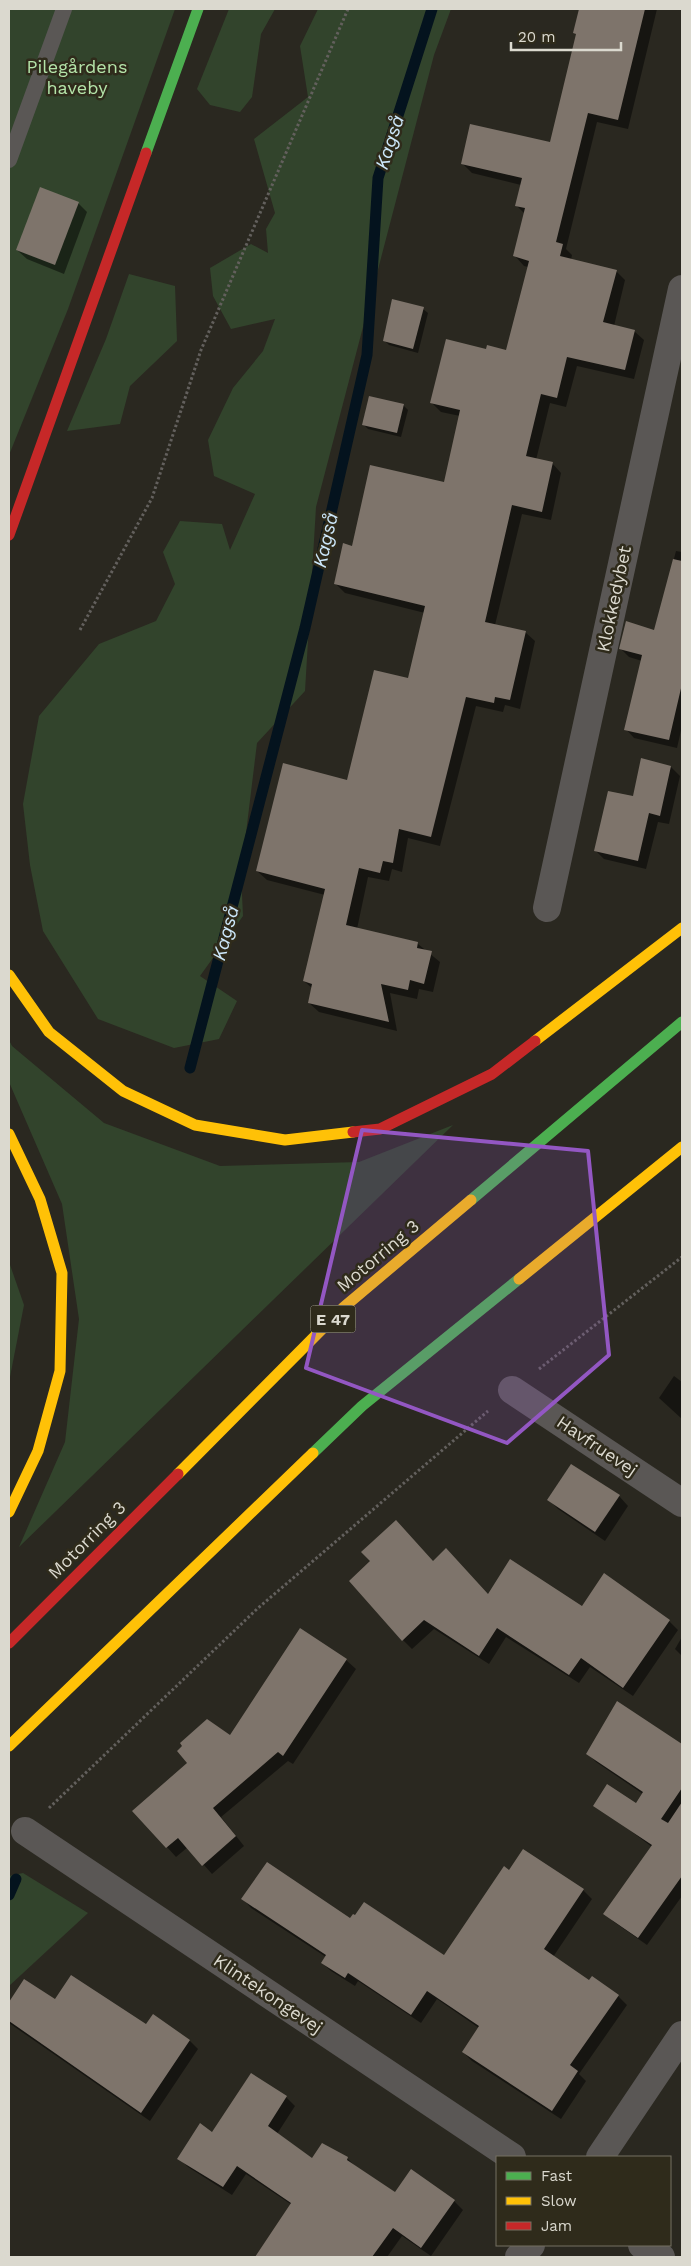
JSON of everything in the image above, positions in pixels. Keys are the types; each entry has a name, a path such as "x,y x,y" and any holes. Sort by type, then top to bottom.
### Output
{"highway":[{"path":"9,535 198,9"},
{"path":"9,974 49,1032 123,1091 195,1126 285,1140 380,1129 492,1074 682,928"},
{"name":"Motorring 3","path":"9,1643 344,1307 682,1022"},
{"path":"9,1134 40,1199 62,1273 60,1371 38,1451 9,1512"},
{"path":"9,1746 362,1406 682,1147"}],"street":[{"name":"Klokkedybet","path":"547,908 682,289"},
{"name":"Havfruevej","path":"512,1390 682,1503"},
{"name":"Klintekongevej","path":"25,1831 511,2156"},
{"path":"601,2156 682,2035"},
{"path":"520,2257 530,2246"},
{"path":"644,2246 660,2257"}],"lane":[{"path":"9,160 64,9"}],"path":[{"path":"80,630 152,498 201,350 348,9"},
{"path":"25,1831 257,1609 512,1390 682,1257"}],"highlighted area":[{"path":"362,1130 588,1151 609,1355 507,1443 306,1368"}],"green space":[{"name":"Pilegårdens haveby","path":"9,9 175,9 68,309 9,455"},
{"path":"229,9 275,9 261,34 252,97 240,112 210,105 197,89"},
{"path":"318,9 451,9 434,55 316,507 305,691 257,743 241,874 243,916 200,976 237,1001 219,1039 174,1048 98,1019 43,931 30,865 23,804 39,716 99,644 156,621 175,584 163,552 180,521 222,524 230,550 255,494 214,476 208,440 233,388 263,351 275,319 231,329 213,296 210,268 251,244 268,253 266,229 275,213 254,139 308,97 300,46"},
{"path":"129,274 175,286 177,341 130,386 120,424 67,431 106,339"},
{"path":"9,1040 12,1046 104,1123 220,1166 359,1162 453,1125 19,1547 65,1442 79,1319 62,1204 9,1082"},
{"path":"9,1262 24,1305 9,1382"},
{"path":"23,1873 88,1913 9,1986 9,1876"}],"building":[{"path":"579,9 645,9 618,120 588,113 556,242 563,244 560,256 617,270 603,322 635,330 625,370 567,357 557,398 541,394 526,456 553,462 542,512 512,505 485,622 526,631 510,700 495,697 494,703 466,697 431,837 399,829 393,863 383,861 380,873 359,868 346,925 418,942 417,948 432,951 424,984 410,980 408,990 381,984 389,1022 308,1003 312,984 303,981 325,889 256,871 283,763 347,780 374,670 408,678 425,606 334,584 343,543 352,546 370,465 444,482 460,410 430,403 446,339 486,349 487,345 506,350 529,261 513,256 525,208 515,206 522,178 461,164 470,124 550,142 576,34 573,33"},
{"path":"40,187 79,202 55,265 16,250"},
{"path":"392,299 424,307 413,349 383,341"},
{"path":"369,396 404,404 397,433 362,425"},
{"path":"673,559 682,561 682,684 669,740 624,730 642,655 619,649 626,621 654,630"},
{"path":"641,758 671,766 660,816 649,813 638,861 594,851 608,791 633,796"},
{"path":"571,1464 620,1495 595,1532 547,1500"},
{"path":"396,1520 433,1561 446,1548 488,1594 510,1559 582,1606 604,1573 670,1620 623,1688 581,1658 569,1675 497,1628 479,1656 424,1620 402,1641 349,1581 370,1561 361,1552"},
{"path":"300,1628 347,1659 283,1756 278,1752 213,1808 236,1836 202,1866 178,1838 166,1848 132,1811 187,1763 177,1751 182,1746 180,1743 207,1719 230,1735"},
{"path":"617,1701 682,1744 682,1788 661,1819 668,1823 682,1802 682,1876 638,1938 603,1914 652,1845 593,1806 607,1784 636,1803 643,1792 586,1754"},
{"path":"523,1849 584,1889 544,1949 589,1980 592,1976 619,1995 570,2065 578,2071 552,2111 462,2052 479,2026 427,1991 411,2015 348,1973 345,1978 321,1963 326,1955 241,1899 267,1862 350,1918 353,1914 355,1915 364,1902 444,1955 504,1866 509,1870"},
{"path":"71,1975 146,2024 153,2014 190,2040 141,2113 9,2021 9,2002 24,1979 55,1999"},
{"path":"251,2073 287,2096 268,2126 312,2158 322,2143 348,2157 347,2160 395,2192 411,2169 455,2200 421,2248 393,2228 372,2257 255,2257 291,2203 237,2166 223,2187 177,2159 200,2123 212,2132"}],"waterway":[{"name":"Kagså","path":"190,1068 305,628 367,355 378,178 432,9"},
{"name":"Kagså","path":"9,1895 16,1879"}],"traffic: fast":[{"path":"146,153 198,9"},
{"path":"471,1200 682,1022"},
{"path":"313,1453 362,1406 519,1279"}],"traffic: slow":[{"path":"535,1041 682,928"},
{"path":"9,975 49,1032 123,1091 195,1125 285,1140 353,1132"},
{"path":"9,1134 40,1199 62,1273 60,1371 38,1451 9,1512"},
{"path":"519,1279 682,1147"},
{"path":"178,1474 344,1307 471,1200"},
{"path":"9,1746 313,1453"}],"traffic: jam":[{"path":"9,535 146,153"},
{"path":"353,1132 380,1129 492,1074 535,1041"},
{"path":"9,1643 178,1474"}]}
